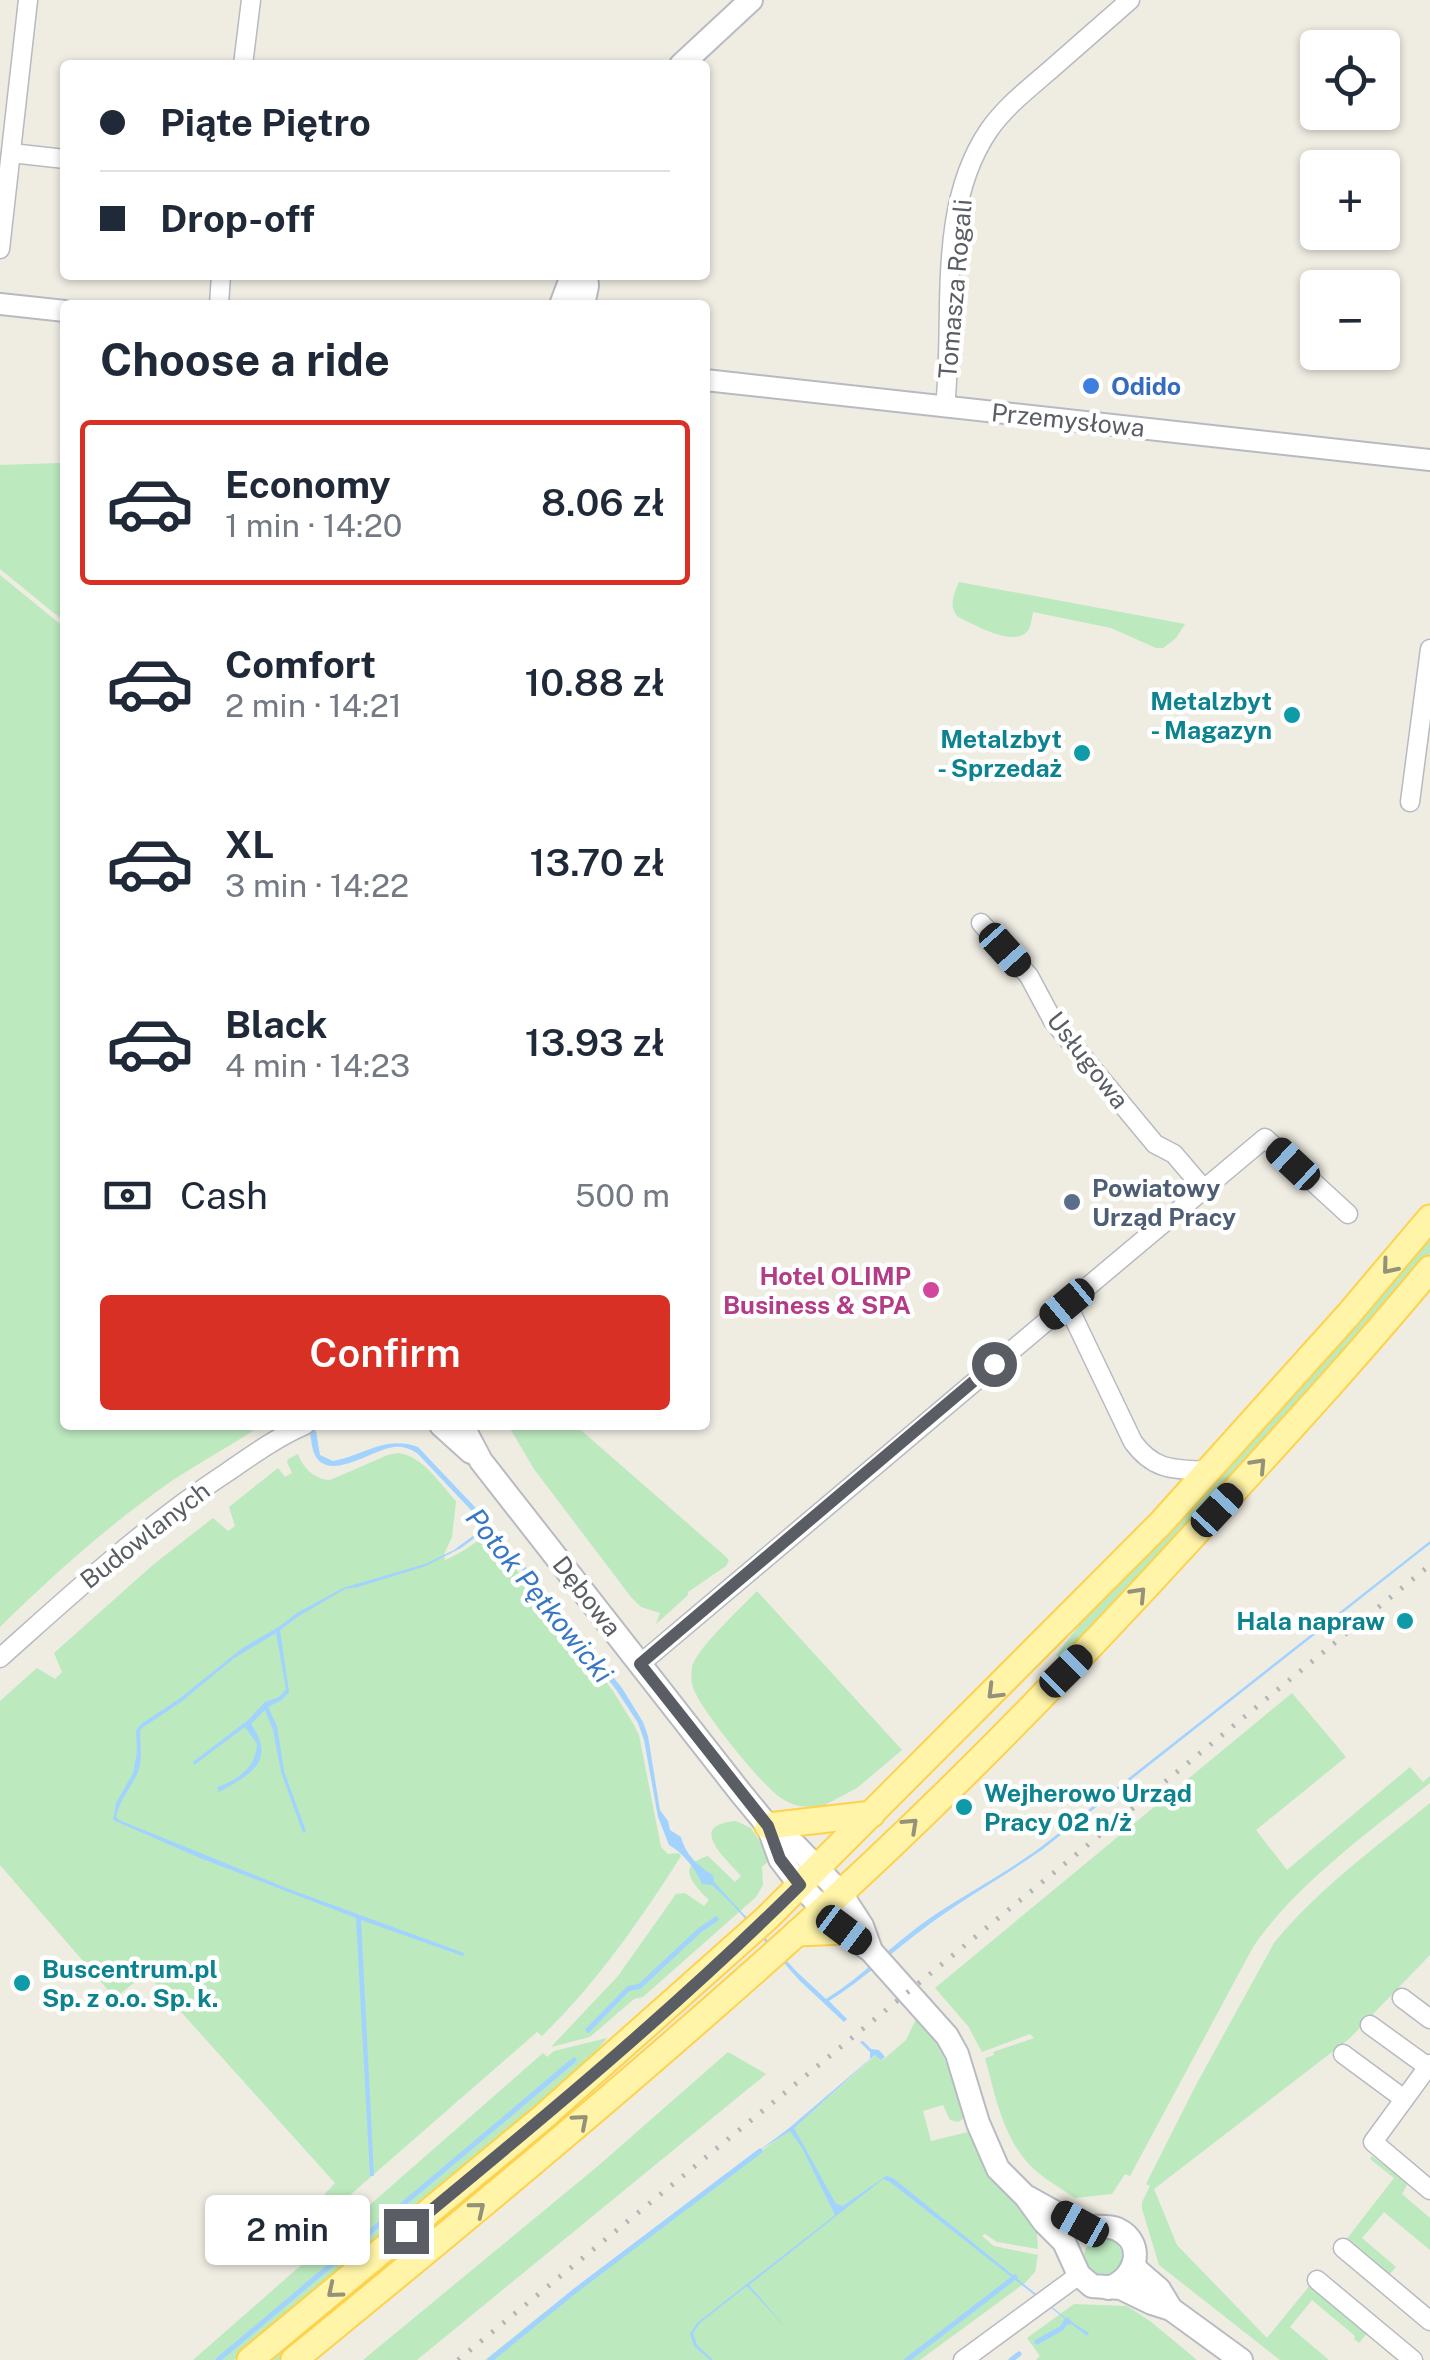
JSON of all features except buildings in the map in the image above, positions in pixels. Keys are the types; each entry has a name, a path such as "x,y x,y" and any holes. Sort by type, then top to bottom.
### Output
{"main road":[{"path":"685,60 751,0"},
{"path":"250,2360 556,2106 808,1877 1148,1536 1348,1315 1430,1218"},
{"path":"294,2360 508,2185 797,1932 929,1808 1094,1643 1266,1459 1430,1269"},
{"name":"Dębowa","path":"447,1430 481,1461 768,1826 796,1846 808,1877 831,1900"},
{"name":"Dębowa","path":"465,1430 481,1461"},
{"path":"768,1826 872,1814"},
{"path":"831,1900 844,1930 871,1951 946,2036 965,2074 987,2147 998,2169 1064,2242 1092,2286 1121,2288 1171,2309 1240,2360"},
{"path":"831,1900 862,1926 871,1951"},
{"path":"797,1932 844,1930"},
{"path":"1026,2197 1080,2224 1114,2228 1128,2239 1133,2246 1132,2271 1122,2282 1108,2288"},
{"path":"1076,2266 1074,2249 1083,2234 1098,2227"},
{"path":"1134,2264 1159,2289 1171,2309"}],"street":[{"path":"0,249 28,0"},
{"path":"244,60 250,0"},
{"name":"Tomasza Rogali","path":"946,407 954,233 960,200 978,150 989,130 1018,98 1130,0"},
{"path":"11,153 60,158"},
{"path":"0,304 60,310"},
{"name":"Przemysłowa","path":"710,381 1430,460"},
{"path":"1410,802 1430,649"},
{"name":"Usługowa","path":"981,924 1029,976 1053,1021 1155,1144 1174,1154 1202,1188"},
{"path":"640,1664 1265,1138 1348,1214"},
{"path":"1067,1304 1143,1456 1166,1468 1207,1472"},
{"name":"Budowlanych","path":"0,1658 169,1513 295,1430"},
{"path":"1402,1998 1430,2019"},
{"path":"1370,2024 1429,2066 1373,2142 1430,2190"},
{"path":"1343,2054 1404,2099"},
{"path":"1342,2248 1430,2320"},
{"path":"963,2360 1076,2266"},
{"path":"1317,2280 1413,2360"}],"green space":[{"path":"60,463 60,618 0,569 0,465"},
{"path":"0,575 60,624 60,1430 254,1430 127,1514 0,1627"},
{"path":"959,582 1185,624 1163,648 1111,628 1033,612 1029,629 1023,635 1005,636 958,617 953,604"},
{"path":"1430,1233 1430,1253 1256,1453 1062,1660 1056,1655 1094,1606"},
{"path":"511,1430 581,1430 729,1560 656,1624 660,1613 641,1607 631,1597 534,1469"},
{"path":"398,1453 423,1465 456,1501 445,1560 487,1534 613,1691 639,1735 661,1847 668,1854 681,1856 617,1950 542,2036 537,2032 334,2209 319,2200 335,2183 146,1973 115,1998 0,1865 0,1701 37,1668 55,1679 62,1672 54,1653 154,1564 213,1518 228,1531 235,1526 229,1507 278,1468 285,1477 292,1473 288,1459 298,1454 310,1472 330,1480"},
{"path":"757,1591 902,1750 857,1788 819,1808 794,1805 772,1791 720,1730 693,1687 695,1659"},
{"path":"1292,1693 1346,1757 1256,1830 1287,1870 1410,1767 1423,1782 1430,1776 1430,1783 1335,1859 1270,1924 1253,1947 1130,2176 1125,2174 1112,2194 1075,2198 1036,2171 1016,2147 1003,2119 985,2058 1034,2038 1030,2034 982,2052 968,2026 935,1988"},
{"path":"1430,1803 1430,1955 1349,2039 1154,2189 1177,2245 1267,2338 1311,2284 1368,2332 1359,2343 1312,2300 1290,2327 1329,2360 1280,2360 1159,2265 1142,2209 1150,2186 1146,2184 1274,1943 1328,1887"},
{"path":"736,1821 751,1828 771,1859 762,1867 763,1885 756,1897 643,1997 634,1999 590,2037 551,2047 618,1976 676,1894 685,1893 704,1906 709,1900 690,1876 692,1865 708,1856 735,1882 741,1876 711,1836 721,1824"},
{"path":"917,2017 947,2064 965,2118 958,2122 950,2120 943,2105 923,2111 931,2141 968,2132 998,2184 1041,2226 1037,2233 1038,2249 982,2236 994,2246 1038,2255 1035,2272 1026,2282 920,2360 485,2360 797,2125 876,2055 884,2059 906,2040"},
{"path":"607,2038 591,2058 462,2172 234,2360 193,2360 543,2053 547,2057 554,2051"},
{"path":"728,2052 766,2074 417,2360 363,2360 598,2166"},
{"path":"550,2121 555,2127 487,2191 282,2360 262,2360"},
{"path":"1372,2156 1408,2183 1402,2194 1430,2218 1430,2250 1384,2212 1362,2238 1396,2267 1388,2276 1346,2240 1394,2178 1370,2159"},
{"path":"1103,2238 1117,2243 1122,2257 1117,2271 1103,2276 1089,2271 1084,2257 1089,2243"},
{"path":"1074,2304 1127,2306 1197,2360 1036,2360 1040,2356 1027,2338"}],"water":[{"path":"310,1430 316,1430 320,1455 333,1461 395,1443 418,1447 492,1525 622,1688 643,1722 660,1810 670,1830 681,1837 693,1859 713,1875 714,1882 826,1999 930,1918 1041,1847 1430,1544 1043,1849 941,1916 829,2001 847,2019 844,2022 799,1980 733,1905 712,1885 702,1884 688,1862 669,1845 658,1817 638,1723 575,1635 488,1528 461,1548 426,1566 345,1589 299,1616 280,1630 289,1692 268,1707 277,1726 284,1771 306,1831 303,1833 281,1772 265,1710 251,1724 261,1748 250,1773 219,1792 217,1787 239,1776 256,1752 257,1744 245,1727 194,1765 193,1762 286,1689 276,1633 233,1659 140,1730 140,1767 116,1817 289,1889 464,1953 463,1956 361,1920 374,2176 370,2176 356,1918 113,1820 116,1803 133,1773 136,1731 141,1724 241,1649 297,1613 343,1588 425,1564 454,1550 486,1526 417,1453 394,1447 332,1466 316,1457"},
{"path":"860,2042 885,2057 881,2060 875,2055 794,2128 836,2204 843,2206 886,2176 893,2178 1089,2333 1087,2336 883,2179 749,2285 787,2329 747,2286 693,2333 697,2345 713,2360 694,2346 690,2334 697,2323 835,2215 790,2131 757,2152 870,2059 870,2052"}],"waterway":[{"path":"588,2030 628,1989 640,1986 716,1919"},
{"path":"218,2360 574,2060"},
{"path":"490,2360 760,2151"},
{"path":"907,2360 1015,2277"},
{"path":"1037,2342 1069,2322"},
{"path":"1011,2360 1019,2354"}],"railway":[{"path":"458,2360 1430,1565"}],"place":[{"name":"Odido","path":"1091,386"},
{"name":"Metalzbyt - Magazyn","path":"1292,715"},
{"name":"Metalzbyt - Sprzedaż","path":"1082,753"},
{"name":"Powiatowy Urząd Pracy","path":"1072,1202"},
{"name":"Hotel OLIMP Business & SPA","path":"931,1290"},
{"name":"Hala napraw","path":"1405,1621"},
{"name":"Wejherowo Urząd Pracy 02 n/ż","path":"964,1807"},
{"name":"Buscentrum.pl Sp. z o.o. Sp. k.","path":"22,1983"}],"route":[{"path":"406,2231 661,2014 800,1885 780,1859 768,1826 640,1664 994,1364"}],"water label":[{"name":"Potok Pętkowicki","path":"540,1595"}]}
